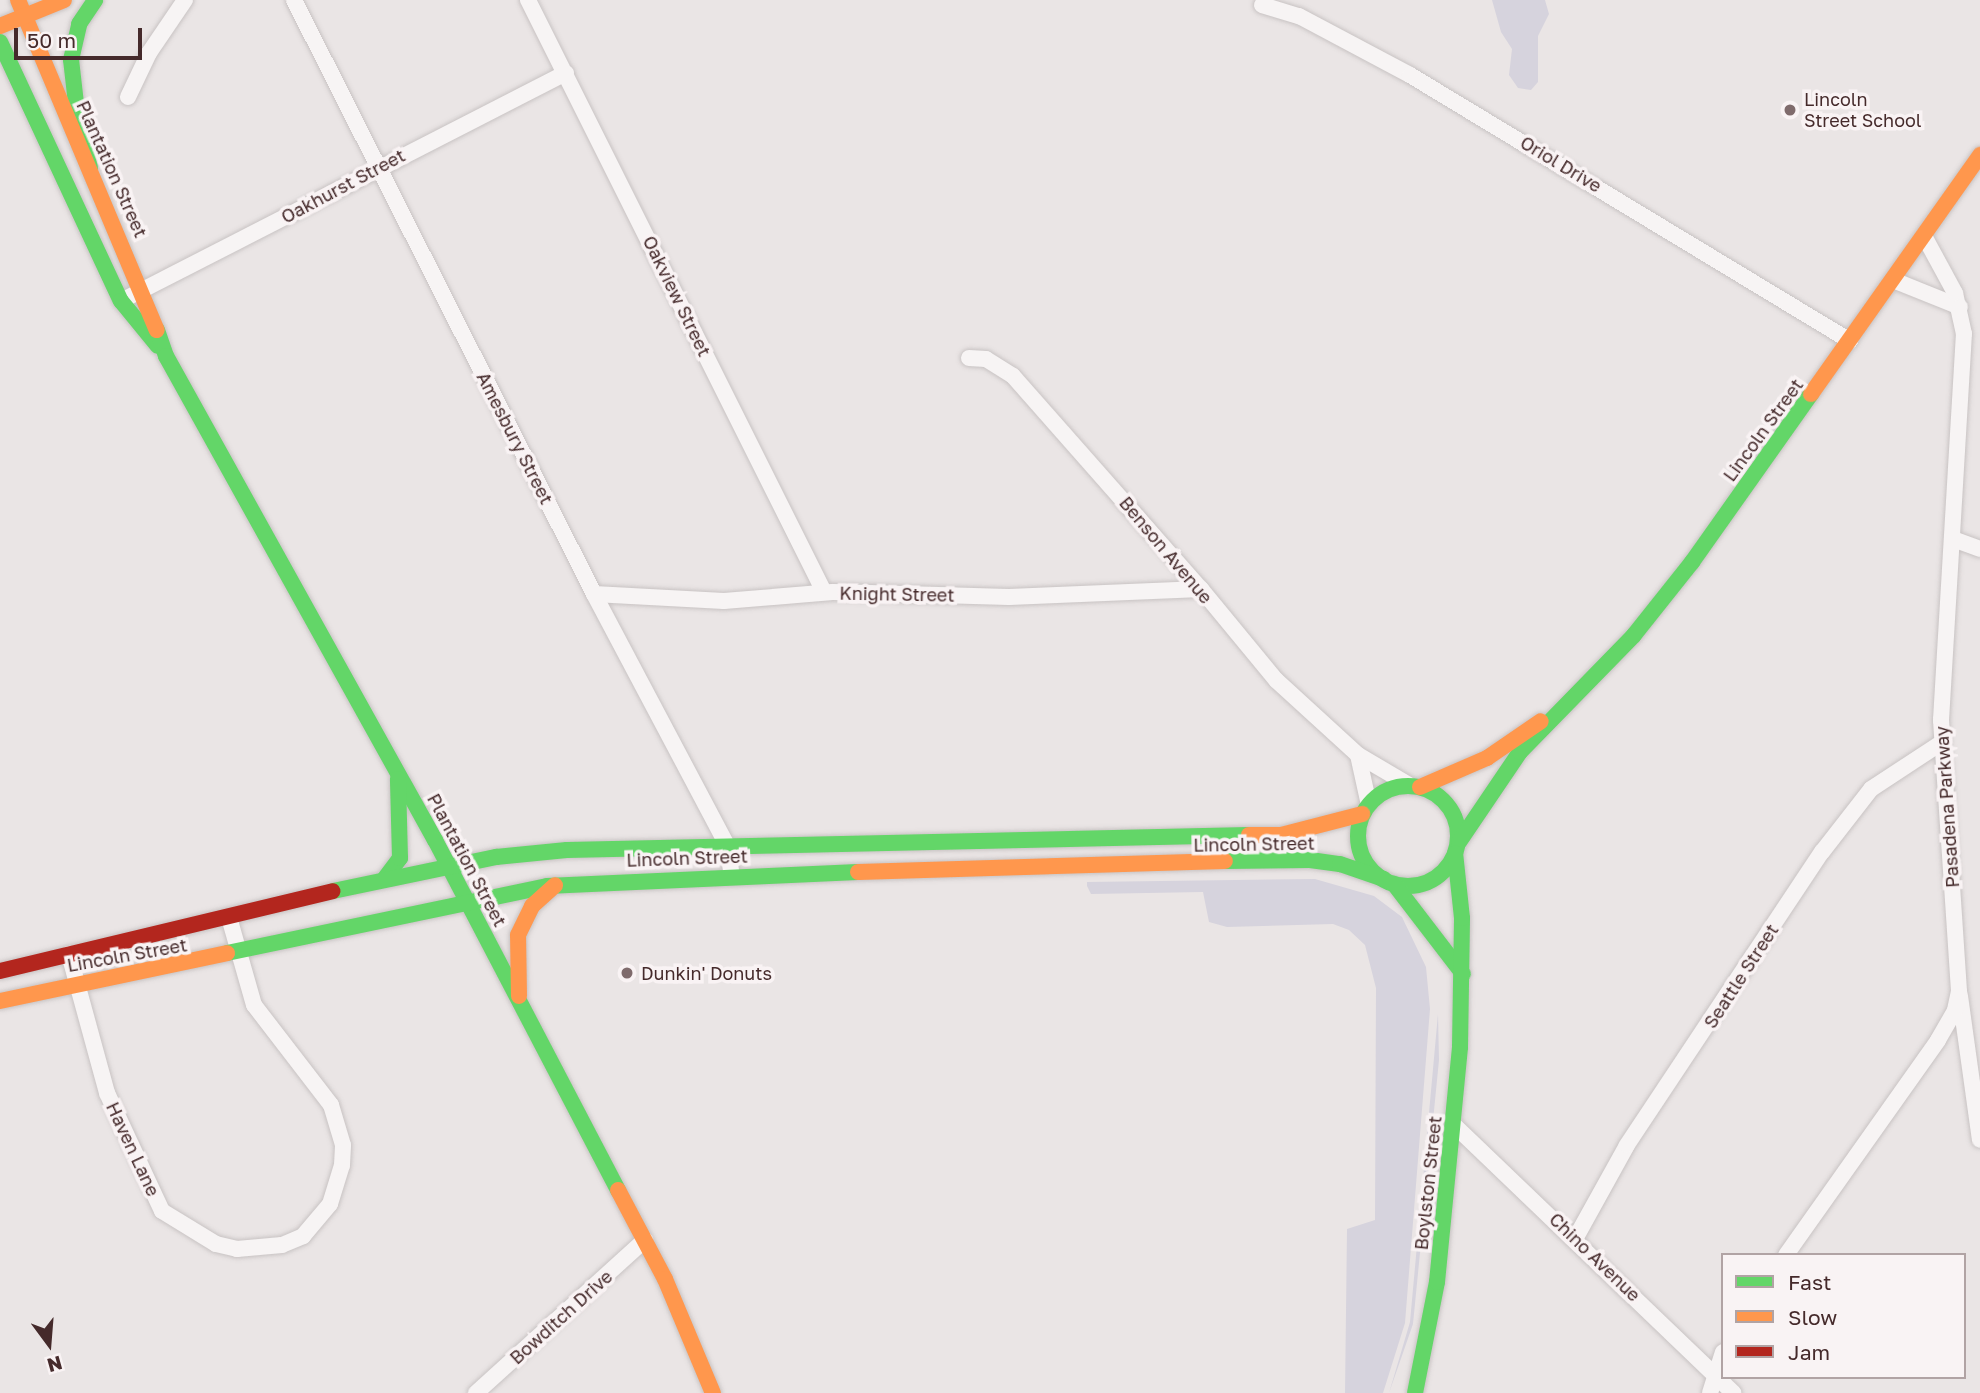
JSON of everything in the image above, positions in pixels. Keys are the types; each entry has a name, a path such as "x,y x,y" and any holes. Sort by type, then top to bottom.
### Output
{"main road":[{"path":"0,26 21,7 64,0"},
{"path":"90,168 78,121 71,60 79,24 95,0"},
{"name":"Plantation Street","path":"21,7 144,290 166,356"},
{"name":"Plantation Street","path":"0,41 121,301 166,356 397,770 645,1240 692,1338 713,1393"},
{"name":"Lincoln Street","path":"1457,848 1520,752 1634,635 1684,572 1980,155"},
{"name":"Lincoln Street","path":"1415,786 1487,758 1506,741 1559,712"},
{"path":"385,878 400,858 402,841 397,770"},
{"path":"1415,786 1446,805 1457,848 1434,879 1413,886 1389,881 1373,872 1361,854 1358,832 1366,810 1415,786"},
{"name":"Lincoln Street","path":"0,971 447,864 567,850 975,838 1281,835 1366,810"},
{"path":"1061,864 1062,837"},
{"path":"975,838 977,867"},
{"name":"Boylston Street","path":"1415,1393 1437,1282 1454,1125 1463,974 1457,848"},
{"name":"Lincoln Street","path":"0,1001 78,983 238,954 467,901 555,885 1061,864 1310,860 1340,864 1389,881"},
{"path":"1389,881 1463,974"},
{"path":"520,1002 518,935 532,906 555,885"}],"street":[{"path":"128,97 149,53 185,0"},
{"name":"Amesbury Street","path":"293,0 594,594 727,845 732,876"},
{"name":"Oakview Street","path":"528,0 824,593"},
{"name":"Oriol Drive","path":"1262,5 1299,16 1410,75 1850,341"},
{"name":"Oakhurst Street","path":"121,301 566,72"},
{"name":"Pasadena Parkway","path":"1787,1253 1938,1040 1955,1010 1959,990 1941,743 1943,647 1953,539 1964,334 1960,307 1924,236"},
{"path":"1893,280 1960,307"},
{"name":"Benson Avenue","path":"969,358 986,359 1013,376 1201,589 1276,680 1358,755 1415,786"},
{"path":"1953,539 1980,549"},
{"name":"Knight Street","path":"594,594 724,601 824,593 1009,597 1201,589"},
{"name":"Seattle Street","path":"1575,1238 1627,1145 1822,852 1871,789 1941,743"},
{"path":"1358,755 1366,810"},
{"name":"Haven Lane","path":"69,954 107,1093 162,1211 216,1244 237,1249 282,1245 303,1236 330,1204 340,1175 343,1145 331,1105 254,1005 229,917"},
{"path":"1959,990 1970,1046 1980,1140"},
{"name":"Chino Avenue","path":"1454,1125 1575,1238 1733,1393"},
{"name":"Bowditch Drive","path":"476,1393 645,1240"},
{"path":"1710,1393 1721,1357"}],"shaded area":[{"path":"1492,0 1545,0 1549,14 1538,36 1538,82 1531,90 1518,88 1509,75 1512,49 1501,32"},
{"path":"1315,879 1374,896 1402,917 1426,967 1430,1009 1405,1323 1383,1393 1345,1393 1347,1229 1375,1220 1376,988 1365,945 1349,930 1333,924 1227,927 1209,922 1203,892 1091,894 1087,886 1087,882"},
{"path":"1438,1014 1439,1060 1413,1324 1389,1393 1410,1322"}],"traffic: fast":[{"path":"90,168 78,121 71,60 79,24 95,0"},
{"path":"0,42 121,301 158,346"},
{"path":"157,330 166,356 435,840 618,1190"},
{"path":"1459,842 1520,752 1634,635 1692,562 1811,394"},
{"path":"385,878 400,858 398,779"},
{"path":"1408,786 1427,790 1443,801 1454,817 1458,836 1454,855 1443,871 1427,882 1408,886 1389,882 1373,871 1362,855 1358,836 1362,817 1373,801 1389,790 1408,786"},
{"path":"333,891 496,857 567,850 1249,835"},
{"path":"1415,1393 1437,1282 1460,1047 1462,918 1455,853"},
{"path":"1225,861 1310,860 1340,864 1384,879"},
{"path":"227,953 547,886 858,872"},
{"path":"1394,884 1463,974"}],"traffic: slow":[{"path":"18,0 157,330"},
{"path":"0,26 64,0"},
{"path":"1811,394 1980,155"},
{"path":"1420,787 1487,758 1541,721"},
{"path":"1249,835 1281,835 1362,814"},
{"path":"858,872 1225,861"},
{"path":"519,996 518,935 532,906 555,885"},
{"path":"0,1001 227,953"},
{"path":"618,1190 665,1279 713,1393"}],"traffic: jam":[{"path":"0,971 333,891"}],"place":[{"name":"Lincoln Street School","path":"1790,110"},
{"name":"Dunkin' Donuts","path":"627,973"}]}
